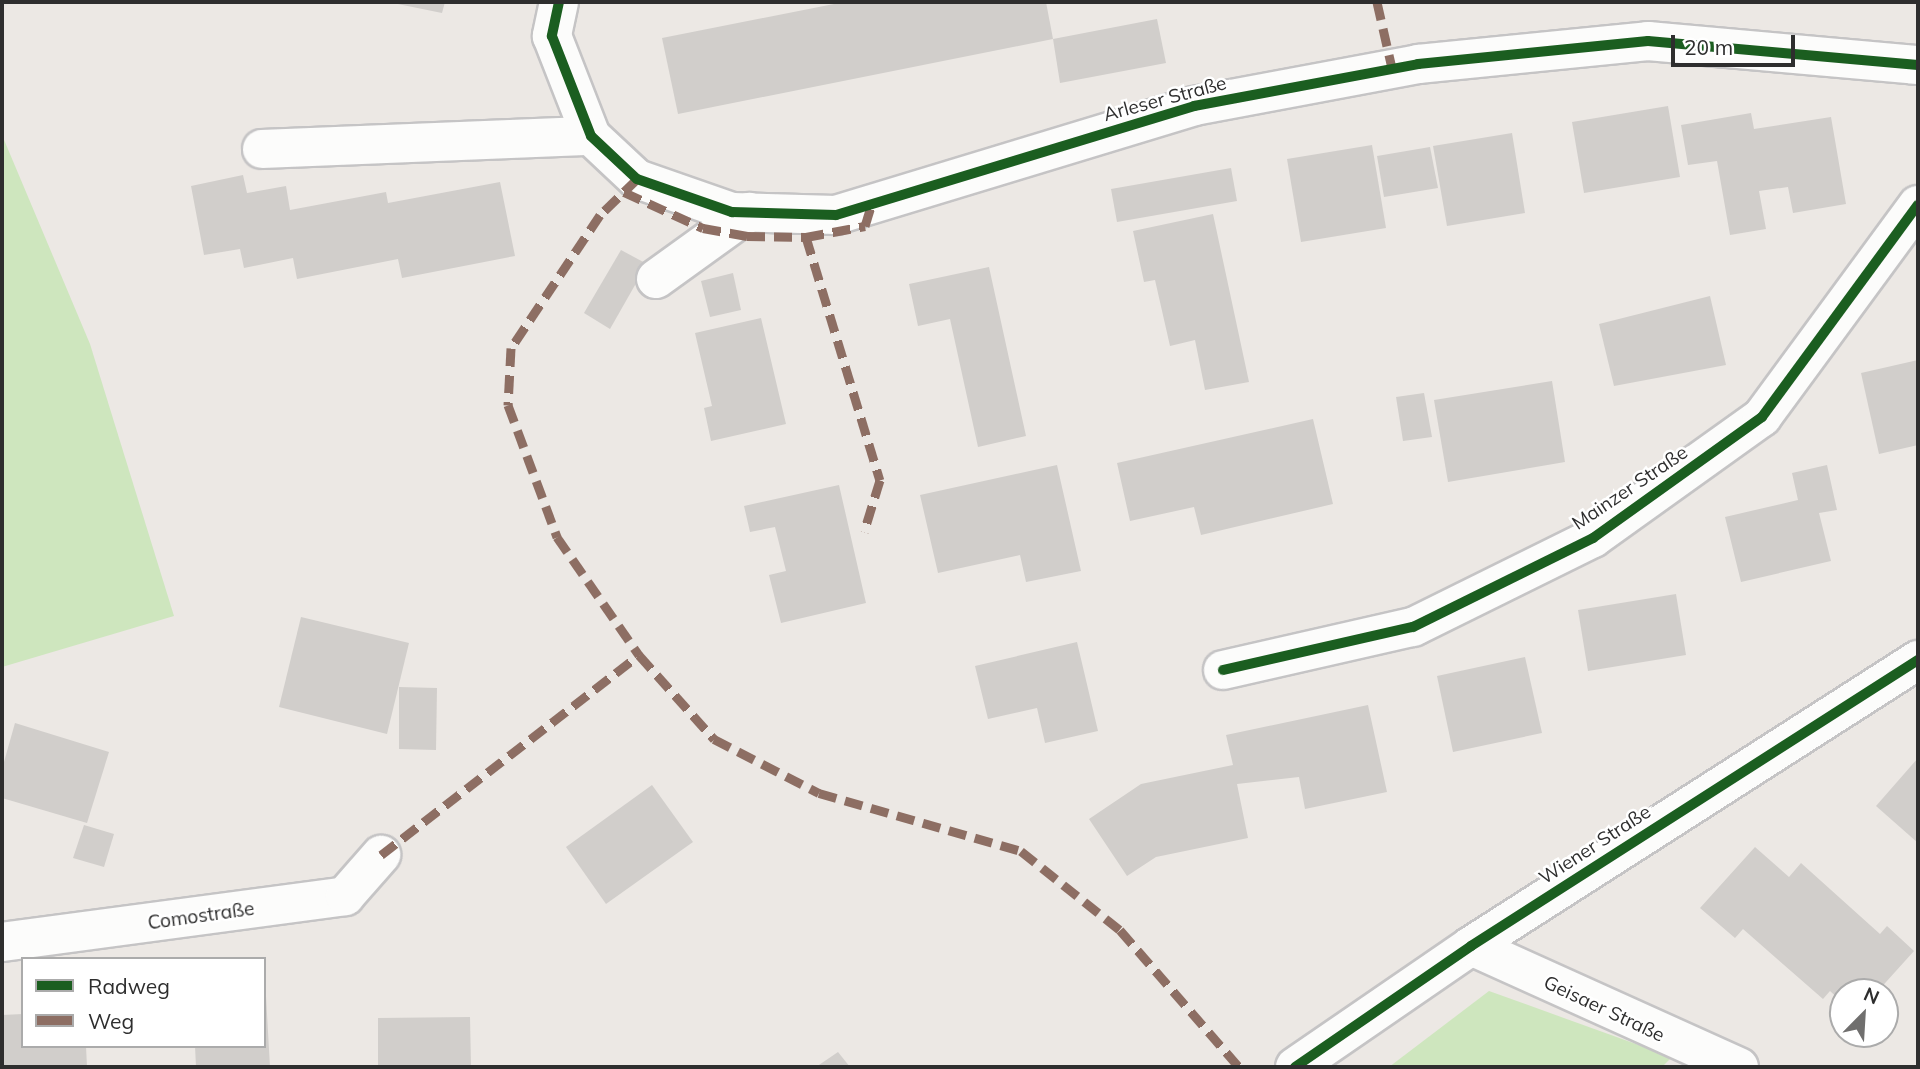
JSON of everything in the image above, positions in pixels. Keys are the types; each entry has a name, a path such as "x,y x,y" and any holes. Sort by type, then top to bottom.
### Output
{"street":[{"name":"Arleser Straße","path":"559,2 552,36 591,136 637,178 749,212 836,215 1194,106 1418,64 1648,41 1918,65"},
{"path":"262,149 591,136"},
{"name":"Mainzer Straße","path":"1223,670 1413,627 1593,538 1762,417 1918,205"},
{"path":"656,279 749,212"},
{"name":"Wiener Straße","path":"1296,1067 1471,946 1915,667"},
{"name":"Comostraße","path":"2,942 345,896 381,855"},
{"name":"Geisaer Straße","path":"1471,946 1739,1067"}],"green space":[{"path":"2,135 90,344 174,616 2,667"},
{"path":"1489,991 1672,1057 1662,1067 1389,1067"}],"building":[{"path":"388,2 445,2 442,13"},
{"path":"844,2 1046,2 1053,39 678,114 662,38"},
{"path":"1157,19 1166,63 1060,83 1053,39"},
{"path":"1668,106 1680,177 1584,193 1572,122"},
{"path":"1751,113 1754,129 1831,117 1846,204 1793,213 1788,187 1759,191 1766,229 1730,235 1717,161 1688,165 1681,125"},
{"path":"1512,133 1525,213 1447,226 1433,146"},
{"path":"1372,145 1386,228 1301,242 1287,159"},
{"path":"1430,147 1438,188 1384,197 1377,156"},
{"path":"1231,168 1237,201 1117,222 1111,189"},
{"path":"243,175 247,193 286,186 290,210 386,192 388,203 500,182 515,256 402,278 398,259 297,279 293,258 244,268 240,249 204,255 191,186"},
{"path":"1213,214 1249,382 1205,390 1195,340 1170,346 1155,280 1144,282 1133,231"},
{"path":"621,250 647,264 610,329 584,313"},
{"path":"989,267 1026,436 978,447 950,319 918,326 909,284"},
{"path":"733,273 741,310 710,317 701,281"},
{"path":"1710,296 1726,365 1614,386 1599,324"},
{"path":"761,318 786,424 711,441 704,408 712,406 695,333"},
{"path":"1918,360 1918,445 1879,454 1861,373"},
{"path":"1552,381 1565,462 1448,482 1434,400"},
{"path":"1424,393 1432,437 1403,441 1396,397"},
{"path":"1313,419 1333,504 1201,535 1194,507 1130,521 1117,463"},
{"path":"1057,465 1081,571 1026,582 1020,555 938,573 920,495"},
{"path":"1827,465 1837,510 1819,513 1831,561 1741,582 1725,517 1798,500 1792,473"},
{"path":"839,485 866,603 781,623 769,575 786,571 775,527 750,532 744,506"},
{"path":"1676,594 1686,655 1588,671 1578,610"},
{"path":"301,617 409,643 387,734 279,707"},
{"path":"1077,642 1098,731 1045,743 1037,708 988,719 975,666"},
{"path":"1525,657 1542,733 1453,752 1437,676"},
{"path":"399,687 437,688 436,750 399,749"},
{"path":"1368,705 1387,792 1305,809 1299,777 1237,784 1248,838 1156,857 1127,876 1089,819 1141,784 1233,765 1226,735"},
{"path":"15,723 109,752 87,823 2,798 2,769"},
{"path":"1918,758 1918,843 1876,806"},
{"path":"652,785 693,842 606,904 566,847"},
{"path":"84,825 114,834 104,867 73,858"},
{"path":"1755,847 1789,877 1801,863 1880,934 1887,926 1914,951 1890,978 1829,978 1829,992 1823,999 1743,929 1735,938 1700,908"},
{"path":"266,996 270,1067 196,1067 195,1048 266,1048"},
{"path":"21,1014 21,1048 86,1048 87,1067 2,1067 2,1015"},
{"path":"470,1017 471,1067 378,1067 378,1018"},
{"path":"838,1052 850,1067 816,1067"}],"marked path":[{"path":"1377,2 1392,68"},
{"path":"637,179 600,215 511,348 508,405 557,537 639,655 714,739 819,793 1021,851 1120,930 1239,1067"},
{"path":"624,192 703,228 747,236 806,237 865,226 872,203"},
{"path":"806,237 880,480 864,532"},
{"path":"381,855 639,655"}],"cycle path":[{"path":"559,2 552,36 591,136 637,179 732,212 836,215 1194,106 1418,64 1648,41 1918,65"},
{"path":"1223,670 1413,627 1593,538 1762,417 1918,205"},
{"path":"1295,1067 1471,946 1918,660"}]}
